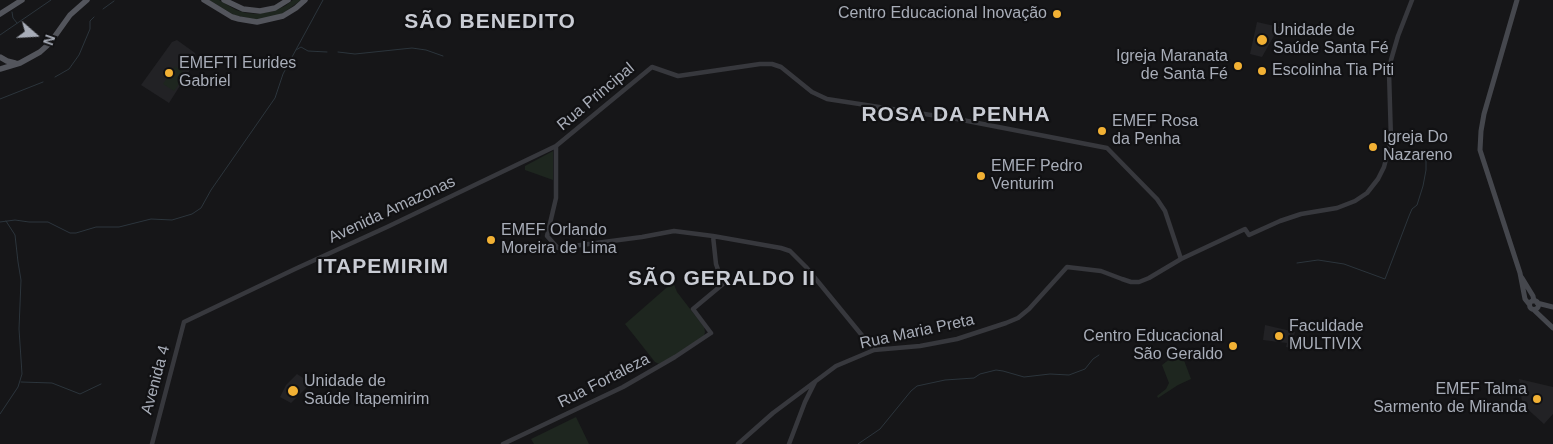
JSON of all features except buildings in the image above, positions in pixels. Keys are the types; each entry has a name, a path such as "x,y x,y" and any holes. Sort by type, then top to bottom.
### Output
{"main road":[{"path":"0,14 22,0"},
{"path":"0,69 20,63 35,55 50,43 70,15 86,0"},
{"path":"204,0 239,19 257,22 283,16 305,0"},
{"path":"224,0 238,8 260,11 275,8 288,0"},
{"path":"1517,0 1484,114 1480,150 1520,273 1538,308 1534,310 1553,328"},
{"path":"0,57 7,62 20,63"},
{"path":"1534,303 1553,307"}],"street":[{"path":"1181,259 1245,228 1249,235 1280,220 1301,214 1337,208 1355,201 1367,192 1378,179 1391,142 1389,72 1398,36 1412,0"},
{"name":"Rua Principal","path":"556,146 652,67 678,76 760,64 772,64 782,67 817,96 826,99 957,119 1107,148 1157,199 1165,211 1181,259"},
{"path":"556,146 556,198 547,236 558,248 674,231 781,248 790,251 806,267 874,350"},
{"name":"Avenida Amazonas","path":"184,322 556,146"},
{"name":"Rua Fortaleza","path":"504,444 623,387 675,357 711,333 693,309 723,284 716,264 713,236"},
{"name":"Rua Maria Preta","path":"738,444 773,413 836,366 874,350 920,346 958,339 1012,321 1029,310 1067,267 1100,271 1122,280 1139,282 1181,259"},
{"name":"Avenida 4","path":"152,444 184,322"},
{"path":"789,444 815,381"}],"shaded area":[{"path":"209,0 219,0 236,10 257,14 274,11 293,0 301,0 282,14 258,20 234,15"},
{"name":"Unidade de Saúde Santa Fé","path":"1257,22 1279,27 1262,57 1250,54"},
{"name":"EMEFTI Eurides Gabriel","path":"177,40 195,53 196,57 195,62 169,103 141,85 172,42"},
{"path":"175,66 186,74 174,91 163,84"},
{"path":"553,151 553,180 525,170 525,166"},
{"path":"673,282 677,292 704,327 705,332 704,336 689,348 659,364 655,362 625,324"},
{"name":"Faculdade MULTIVIX","path":"1265,325 1295,332 1291,348 1286,347 1287,343 1263,340"},
{"path":"1175,355 1177,358 1182,355 1191,379 1158,398 1157,396 1166,389 1169,383 1162,365"},
{"name":"Unidade de Saúde Itapemirim","path":"297,374 311,383 291,403 280,397 286,385"},
{"name":"EMEF Talma Sarmento de Miranda","path":"1519,379 1553,387 1553,414 1544,424 1523,405 1520,392 1518,391 1520,386"},
{"path":"576,417 589,444 534,444 531,439"}],"waterway":[{"path":"0,35 51,0"},
{"path":"0,222 15,220 48,222 70,233 76,233 96,227 119,227 151,219 172,220 192,214 201,208 211,190 275,98 283,74 323,0"},
{"path":"103,9 114,1"},
{"path":"12,12 13,18 17,23"},
{"path":"55,77 69,69 79,55 90,29 90,21 94,17"},
{"path":"296,50 301,47 308,51 327,52"},
{"path":"338,52 355,54 412,48 426,50 443,56"},
{"path":"0,99 43,82"},
{"path":"1297,263 1318,260 1344,264 1385,279 1412,209 1417,205 1423,186 1426,161 1422,149"},
{"path":"0,414 18,387 22,374 19,329 21,280 15,235 6,221"},
{"path":"858,444 880,429 917,386 945,380 974,378 980,374 996,370 1024,377 1050,374 1069,375 1085,369 1099,355"},
{"path":"21,382 52,383 80,394 101,384"}],"place":[{"name":"Centro Educacional Inovação","path":"1057,14"},
{"name":"Unidade de Saúde Santa Fé","path":"1262,40"},
{"name":"Igreja Maranata de Santa Fé","path":"1238,66"},
{"name":"Escolinha Tia Piti","path":"1262,71"},
{"name":"EMEFTI Eurides Gabriel","path":"169,73"},
{"name":"EMEF Rosa da Penha","path":"1102,131"},
{"name":"Igreja Do Nazareno","path":"1373,147"},
{"name":"EMEF Pedro Venturim","path":"981,176"},
{"name":"EMEF Orlando Moreira de Lima","path":"491,240"},
{"name":"Faculdade MULTIVIX","path":"1279,336"},
{"name":"Centro Educacional São Geraldo","path":"1233,346"},
{"name":"Unidade de Saúde Itapemirim","path":"293,391"},
{"name":"EMEF Talma Sarmento de Miranda","path":"1537,399"}],"district":[{"name":"SÃO BENEDITO","path":"490,22"},
{"name":"ROSA DA PENHA","path":"956,115"},
{"name":"ITAPEMIRIM","path":"383,267"},
{"name":"SÃO GERALDO II","path":"722,279"}]}
